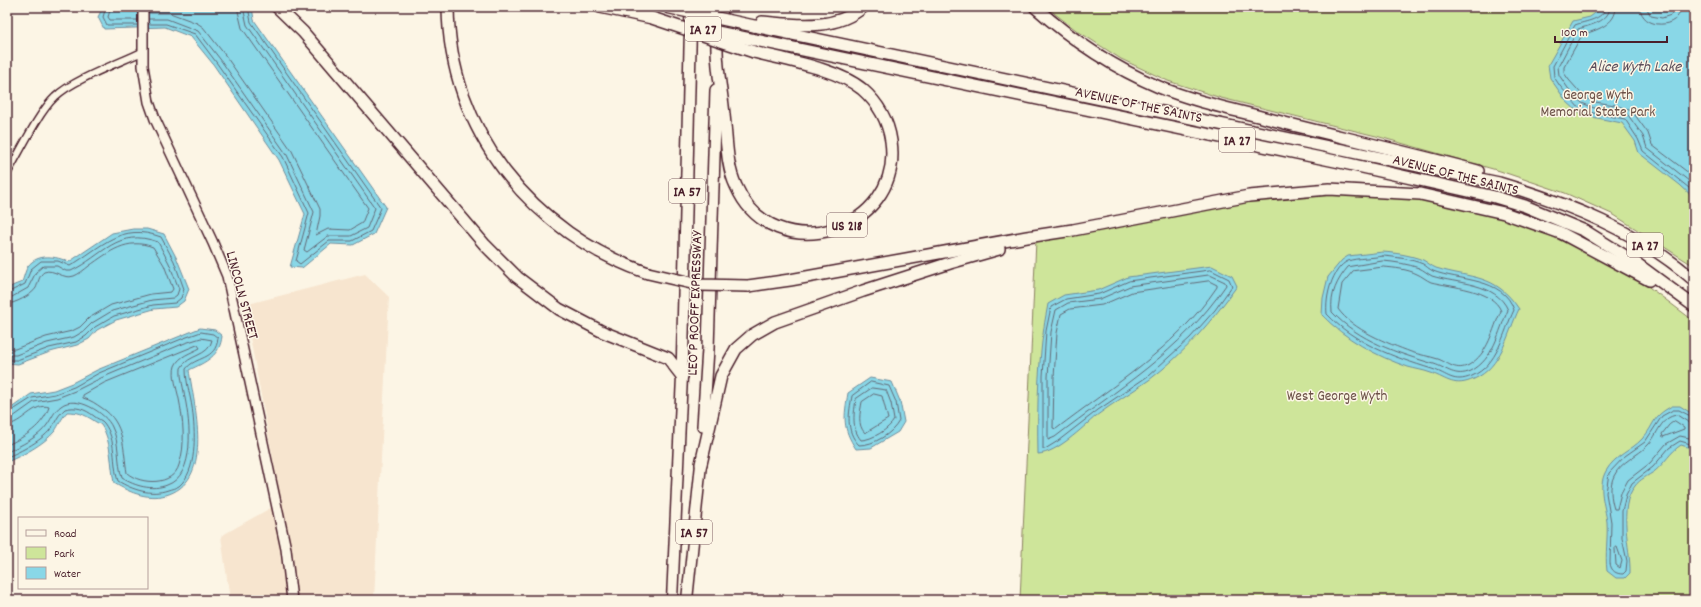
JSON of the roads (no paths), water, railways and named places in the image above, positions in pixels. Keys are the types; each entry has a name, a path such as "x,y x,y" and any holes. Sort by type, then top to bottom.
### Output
{"highway":[{"path":"277,7 303,32 485,245 517,277 559,309 579,320 603,332 668,358 682,376"},
{"name":"AVENUE OF THE SAINTS","path":"600,7 1340,162 1495,197 1546,214 1585,231 1633,261 1691,304"},
{"name":"AVENUE OF THE SAINTS","path":"666,7 707,16 754,23 1471,176 1532,193 1592,215 1657,253 1694,280"},
{"path":"681,7 707,16"},
{"name":"LEO P ROOFF EXPRESSWAY","path":"682,376 690,7"},
{"name":"LEO P ROOFF EXPRESSWAY","path":"701,464 708,349 718,7"},
{"path":"717,44 722,7"},
{"path":"754,23 820,25 840,20 863,7"},
{"path":"1036,7 1074,39 1108,62 1160,87 1198,100 1490,174 1546,192 1592,215"},
{"path":"448,10 453,57 467,105 486,145 511,180 537,208 580,242 626,266 648,273 700,285 748,286 798,279 1073,230 1206,204 1285,192 1358,189 1420,194 1504,213 1561,233 1691,304"},
{"name":"US 218","path":"652,18 754,52 841,77 861,89 881,112 887,123 892,148 889,173 881,192 874,202 851,223 840,228 818,233 792,232 769,224 750,208 742,198 731,174 717,44"},
{"path":"701,464 721,376 736,349 761,329 775,322 943,265 1073,230"}],"main road":[{"name":"LINCOLN STREET","path":"143,7 142,52 145,84 155,119 213,243 230,288 286,549 292,600"},
{"name":"LEO P ROOFF EXPRESSWAY","path":"672,600 682,376"},
{"name":"LEO P ROOFF EXPRESSWAY","path":"687,600 701,464"}],"street":[{"path":"7,174 46,109 56,96 72,85 142,52"}],"water":[{"path":"103,7 252,7 254,20 386,207 374,234 353,245 331,244 302,268 290,267 305,214 279,160 213,64 191,37 165,27 104,29 98,17"},
{"name":"Alice Wyth Lake","path":"1603,7 1644,7 1662,9 1694,7 1694,198 1639,153 1635,141 1622,123 1592,117 1577,111 1566,101 1550,78 1548,65 1573,21 1590,17"},
{"path":"133,229 147,229 164,234 177,259 189,289 184,301 176,307 154,309 116,320 97,330 89,339 77,345 50,352 18,364 7,363 7,291 12,286 22,282 28,266 32,262 42,257 59,258 69,262 112,233"},
{"path":"1383,252 1413,257 1423,260 1436,268 1482,279 1492,283 1510,297 1519,309 1502,349 1491,367 1483,374 1467,382 1451,382 1437,375 1408,367 1384,358 1351,339 1322,315 1323,298 1328,277 1342,260 1348,256"},
{"path":"1212,266 1232,276 1237,286 1218,312 1186,348 1162,370 1102,411 1061,445 1045,453 1038,454 1040,360 1048,304 1064,295 1098,290 1128,277"},
{"path":"200,328 215,330 222,336 218,349 211,358 189,370 197,421 198,440 192,473 183,486 169,494 155,497 133,493 114,483 109,445 104,430 101,425 84,415 75,412 67,412 55,431 39,445 7,462 7,411 31,394 54,390 72,383 97,370"},
{"path":"870,378 892,382 900,401 904,422 898,432 871,448 856,449 848,435 845,422 848,393"},
{"path":"1672,406 1680,406 1694,415 1694,449 1681,445 1662,465 1642,479 1635,486 1627,505 1626,516 1630,573 1625,578 1616,578 1607,571 1607,522 1602,496 1603,477 1614,461 1638,443 1660,414"}],"park label":[{"name":"George Wyth Memorial State Park","path":"1598,102"},
{"name":"West George Wyth","path":"1337,395"}]}
